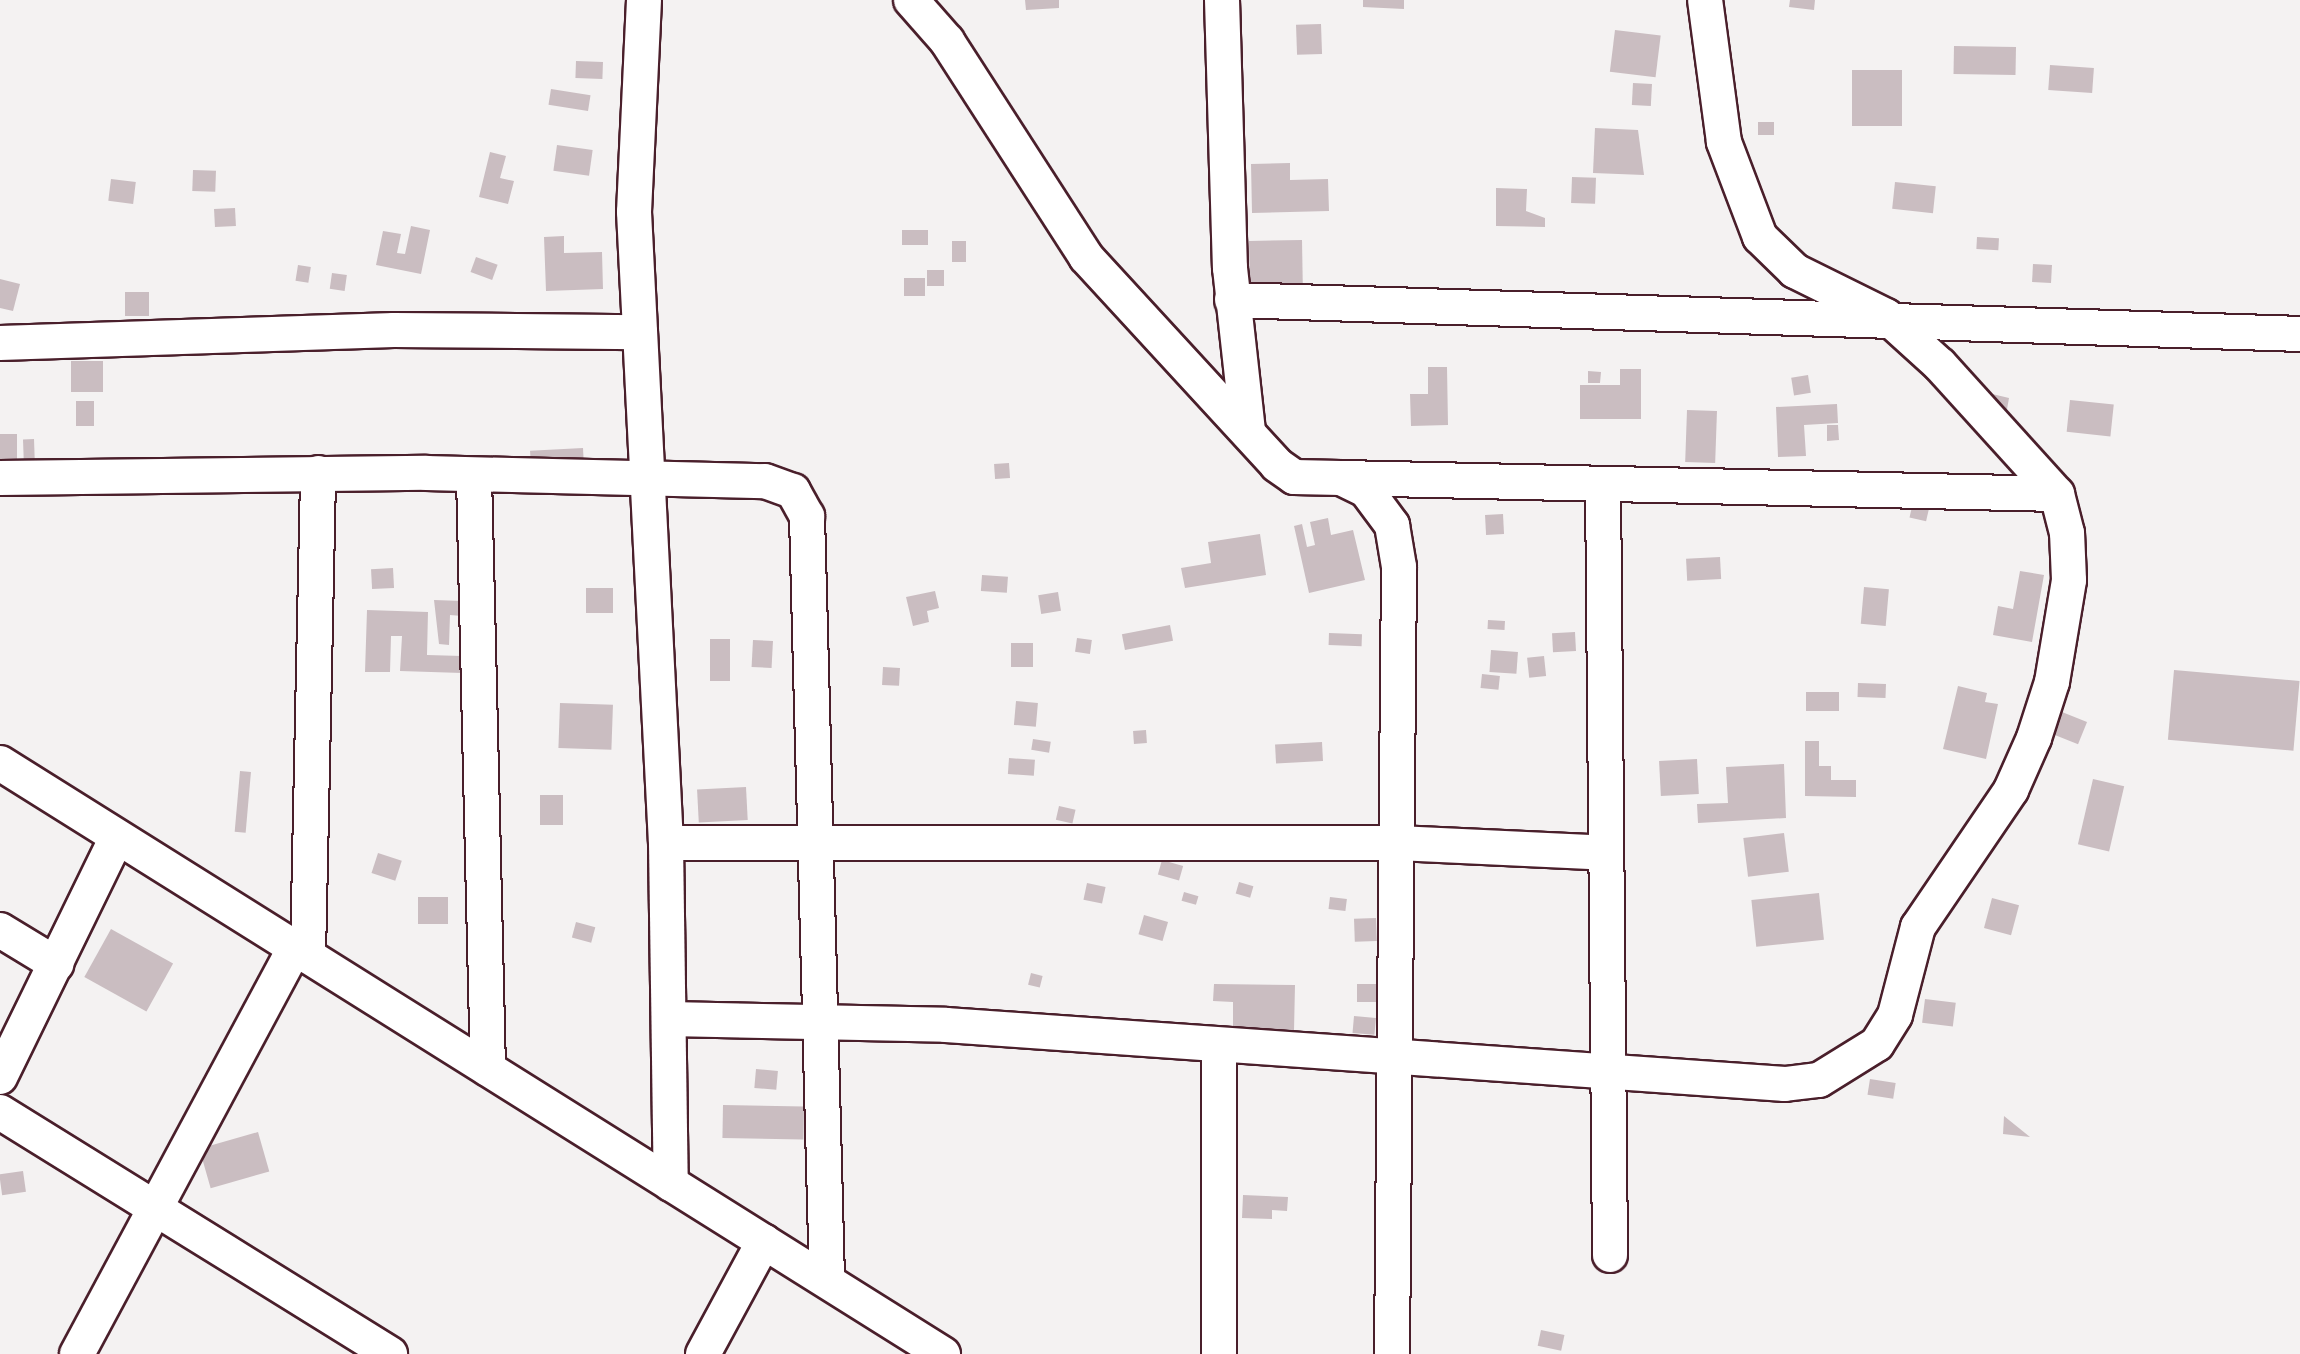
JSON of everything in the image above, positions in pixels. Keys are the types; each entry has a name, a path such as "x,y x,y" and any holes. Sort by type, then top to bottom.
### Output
{"street":[{"path":"644,0 634,212 644,478 666,843 671,1184"},
{"path":"911,0 947,41 1086,257 1248,432 1294,477 2057,494"},
{"path":"1222,0 1232,300 1248,432"},
{"path":"669,1019 825,1022 1797,1083 1851,1067 1877,1044 1895,1015 1918,927 2011,790 2043,710 2069,580 2057,494 1886,316 1795,271 1760,237 1724,142 1705,0"},
{"path":"1232,300 1886,316 2300,334"},
{"path":"0,343 394,330 640,332"},
{"path":"77,1354 154,1209 302,952 318,473"},
{"path":"0,478 318,473 644,478 780,483 802,502 820,843 827,1279"},
{"path":"474,476 488,1069"},
{"path":"1341,478 1381,506 1399,567 1398,1059 1392,1354"},
{"path":"1603,484 1610,1255"},
{"path":"0,763 943,1354"},
{"path":"0,1077 117,837"},
{"path":"666,843 1397,843 1606,853"},
{"path":"0,930 56,964"},
{"path":"1219,1046 1219,1354"},
{"path":"0,1112 390,1354"},
{"path":"703,1354 764,1241"}],"building":[{"path":"1025,0 1059,0 1059,8 1026,10"},
{"path":"1363,0 1404,0 1404,9 1363,7"},
{"path":"1790,0 1815,0 1814,10 1789,7"},
{"path":"1321,24 1322,54 1297,55 1296,25"},
{"path":"1615,30 1661,36 1656,77 1610,72"},
{"path":"1954,46 2016,47 2016,75 1954,74"},
{"path":"576,61 603,62 602,79 575,78"},
{"path":"2050,65 2094,68 2092,93 2048,90"},
{"path":"1852,70 1902,70 1902,126 1852,126"},
{"path":"1633,83 1652,84 1651,106 1632,105"},
{"path":"551,89 591,95 588,111 548,105"},
{"path":"1758,122 1774,122 1774,135 1758,135"},
{"path":"1595,128 1638,130 1644,175 1593,173"},
{"path":"557,145 593,150 589,176 553,171"},
{"path":"490,152 506,156 500,178 514,181 508,204 479,197"},
{"path":"1290,163 1290,180 1328,179 1329,211 1252,213 1251,164"},
{"path":"193,170 216,171 215,192 192,191"},
{"path":"1572,177 1596,178 1595,204 1571,203"},
{"path":"111,179 136,182 133,204 108,201"},
{"path":"1895,182 1936,186 1933,213 1892,209"},
{"path":"1496,188 1527,189 1526,211 1545,218 1545,227 1496,226"},
{"path":"235,208 236,226 215,227 214,209"},
{"path":"411,226 430,230 421,274 376,265 383,231 401,234 397,253 405,254"},
{"path":"902,230 928,230 928,245 902,245"},
{"path":"564,236 564,253 602,252 603,289 546,291 544,237"},
{"path":"1977,237 1999,238 1998,250 1976,249"},
{"path":"1302,240 1303,295 1250,296 1249,241"},
{"path":"952,241 966,241 966,262 952,262"},
{"path":"476,257 498,265 492,280 471,272"},
{"path":"2033,264 2052,265 2051,283 2032,282"},
{"path":"298,265 311,267 308,283 295,281"},
{"path":"927,270 944,270 944,286 927,286"},
{"path":"332,273 347,275 345,291 330,289"},
{"path":"904,278 925,278 925,296 904,296"},
{"path":"0,279 20,284 13,311 0,308"},
{"path":"125,292 149,292 149,316 125,316"},
{"path":"71,361 103,361 103,392 71,392"},
{"path":"1428,367 1447,367 1448,425 1411,426 1410,394 1428,394"},
{"path":"1620,369 1641,369 1641,419 1580,419 1580,385 1620,385"},
{"path":"1588,371 1601,372 1600,383 1588,383"},
{"path":"1808,375 1811,393 1794,395 1791,378"},
{"path":"1988,393 2009,398 2006,415"},
{"path":"2070,400 2114,405 2110,436 2067,432"},
{"path":"76,401 94,401 94,426 76,426"},
{"path":"1837,404 1838,423 1804,425 1806,456 1778,457 1776,407"},
{"path":"1687,410 1717,411 1715,463 1685,462"},
{"path":"1827,425 1838,425 1839,440 1827,441"},
{"path":"0,434 17,434 17,470 0,470"},
{"path":"23,439 34,439 35,462 24,462"},
{"path":"583,448 584,469 531,472 530,451"},
{"path":"1009,463 1010,478 995,479 994,464"},
{"path":"1914,498 1931,502 1926,521 1910,517"},
{"path":"1503,514 1504,534 1486,535 1485,515"},
{"path":"1328,518 1331,535 1353,530 1365,580 1309,593 1294,526 1302,524 1307,547 1315,545 1310,522"},
{"path":"1260,534 1266,575 1185,588 1181,568 1211,563 1208,542"},
{"path":"1720,557 1721,579 1687,581 1686,559"},
{"path":"393,568 394,588 372,589 371,569"},
{"path":"2020,571 2044,575 2032,642 1993,635 1998,606 2013,609"},
{"path":"982,575 1008,577 1007,593 981,591"},
{"path":"1864,587 1889,589 1886,626 1861,624"},
{"path":"586,588 613,588 613,613 586,613"},
{"path":"935,591 939,608 927,611 929,622 913,626 906,597"},
{"path":"1058,592 1061,611 1041,614 1038,595"},
{"path":"434,600 463,601 462,616 450,615 449,645 439,644"},
{"path":"367,610 428,612 427,655 462,656 462,673 400,671 402,636 391,636 390,672 365,672"},
{"path":"1488,620 1505,621 1505,630 1488,629"},
{"path":"1170,625 1173,641 1125,650 1122,634"},
{"path":"1575,632 1576,651 1553,652 1552,633"},
{"path":"1329,633 1362,634 1362,646 1329,645"},
{"path":"1077,638 1092,640 1090,654 1075,652"},
{"path":"710,639 730,639 730,681 710,681"},
{"path":"753,640 773,641 772,668 752,667"},
{"path":"1011,643 1033,643 1033,667 1011,667"},
{"path":"1491,650 1518,652 1516,674 1489,672"},
{"path":"1544,656 1546,676 1529,678 1527,658"},
{"path":"883,667 900,668 899,686 882,685"},
{"path":"2174,670 2300,681 2293,751 2168,740"},
{"path":"1482,674 1500,676 1498,690 1481,688"},
{"path":"1858,683 1886,684 1885,698 1858,697"},
{"path":"1958,686 1987,693 1985,702 1998,704 1986,759 1943,749"},
{"path":"1806,692 1839,692 1839,711 1806,711"},
{"path":"1016,701 1038,703 1036,727 1014,725"},
{"path":"560,703 613,705 611,750 558,748"},
{"path":"2062,712 2087,722 2078,744 2053,734"},
{"path":"1146,730 1147,743 1134,744 1133,731"},
{"path":"1033,739 1051,742 1049,753 1031,750"},
{"path":"1805,741 1819,741 1819,766 1831,766 1831,780 1856,780 1856,797 1805,796"},
{"path":"1322,742 1323,761 1276,763 1275,744"},
{"path":"1009,758 1035,760 1034,776 1008,774"},
{"path":"1697,759 1699,794 1661,796 1659,761"},
{"path":"1784,764 1786,818 1698,823 1697,804 1728,803 1726,767"},
{"path":"240,771 251,772 246,833 235,832"},
{"path":"2093,779 2124,786 2109,851 2078,844"},
{"path":"746,787 748,820 699,823 697,790"},
{"path":"540,795 563,795 563,825 540,825"},
{"path":"1059,806 1076,810 1072,823 1056,820"},
{"path":"1784,833 1789,872 1748,877 1743,838"},
{"path":"378,853 402,861 395,881 372,873"},
{"path":"1162,860 1183,866 1179,880 1158,874"},
{"path":"1239,882 1253,886 1250,898 1236,894"},
{"path":"1087,883 1106,887 1102,904 1083,900"},
{"path":"1184,892 1198,896 1196,905 1182,901"},
{"path":"1819,893 1824,940 1756,947 1751,900"},
{"path":"418,897 448,897 448,924 418,924"},
{"path":"1330,897 1347,899 1345,911 1329,909"},
{"path":"1992,898 2019,905 2011,935 1984,928"},
{"path":"1144,915 1168,922 1163,941 1138,934"},
{"path":"1376,918 1377,941 1355,942 1354,919"},
{"path":"576,922 595,927 591,943 572,937"},
{"path":"111,929 173,963 146,1012 84,977"},
{"path":"1031,973 1043,976 1040,988 1028,985"},
{"path":"1214,984 1295,985 1294,1031 1233,1031 1233,1002 1213,1001"},
{"path":"1357,984 1378,984 1378,1002 1357,1002"},
{"path":"1925,999 1956,1003 1953,1027 1922,1023"},
{"path":"1354,1016 1376,1018 1374,1035 1353,1033"},
{"path":"756,1069 778,1071 776,1090 754,1088"},
{"path":"1870,1079 1896,1083 1893,1099 1867,1095"},
{"path":"723,1105 804,1106 803,1139 722,1138"},
{"path":"2004,1116 2030,1137 2003,1134"},
{"path":"258,1132 269,1171 211,1188 199,1149"},
{"path":"23,1171 26,1192 2,1195 0,1174"},
{"path":"1243,1195 1288,1197 1287,1211 1272,1210 1272,1219 1242,1218"},
{"path":"1541,1330 1564,1335 1561,1351 1538,1346"}]}
